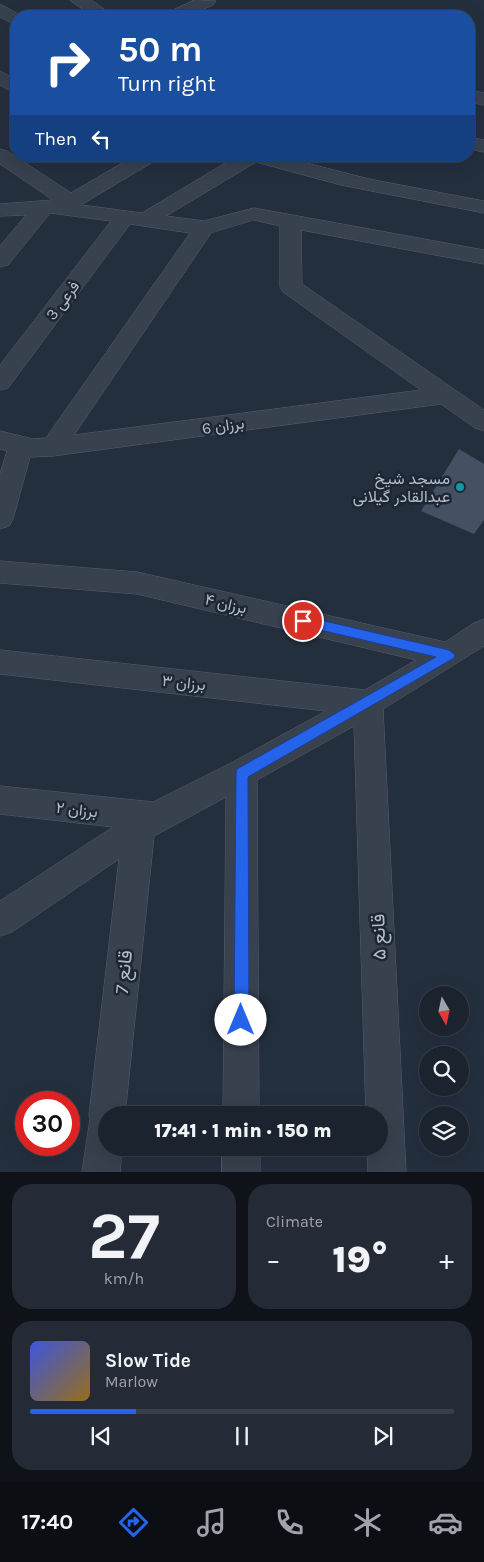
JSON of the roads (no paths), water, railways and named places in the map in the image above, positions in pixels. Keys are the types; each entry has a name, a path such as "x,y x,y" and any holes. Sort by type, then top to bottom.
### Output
{"street":[{"path":"79,0 95,10"},
{"path":"188,10 207,1"},
{"path":"0,155 56,206"},
{"path":"0,260 56,206 122,162"},
{"path":"135,218 241,162"},
{"path":"275,162 353,183 484,207"},
{"path":"0,210 56,206 204,228 254,214 484,258"},
{"name":"فرعی 3","path":"0,382 135,218"},
{"path":"290,222 291,287 484,422"},
{"path":"52,447 204,228"},
{"name":"برزان 6","path":"10,443 33,448 52,447 447,395"},
{"path":"0,519 10,443"},
{"name":"برزان ۴","path":"0,572 137,583 449,655"},
{"path":"0,920 147,823 242,774 368,703 449,655 484,631"},
{"name":"برزان ۳","path":"0,662 368,703"},
{"name":"قانع ۵","path":"368,703 387,1172"},
{"path":"241,1106 242,774"},
{"name":"برزان ۲","path":"0,800 147,823"},
{"name":"قانع 7","path":"109,1106 147,823"},
{"path":"101,1172 103,1156"},
{"path":"241,1156 241,1172"}],"place":[{"name":"مسجد شیخ عبدالقادر گیلانی","path":"460,487"}]}
